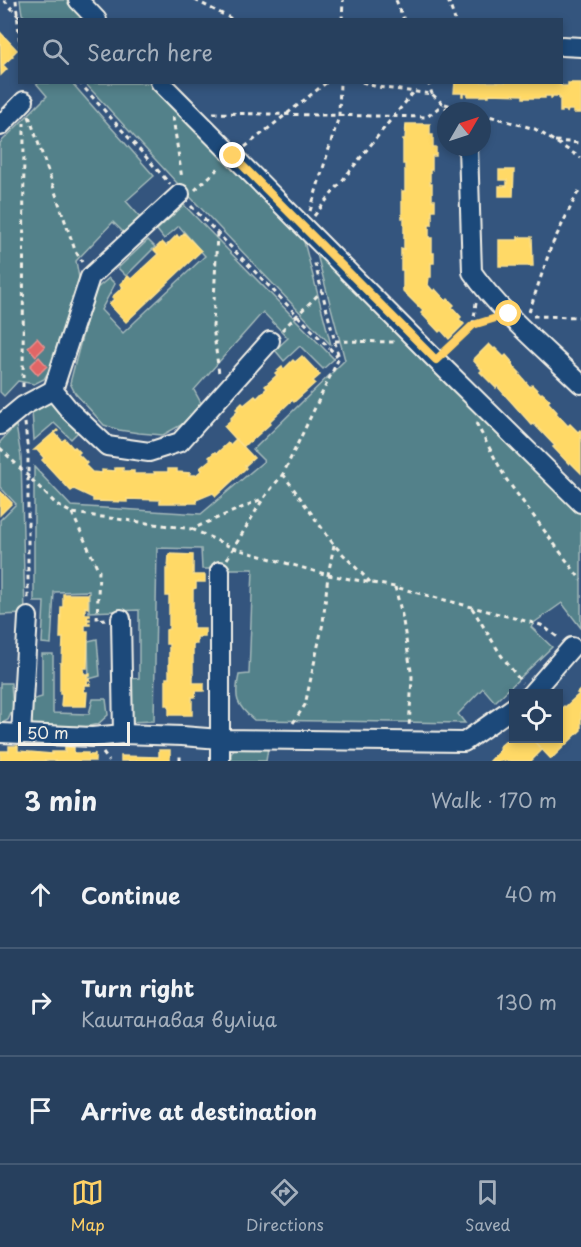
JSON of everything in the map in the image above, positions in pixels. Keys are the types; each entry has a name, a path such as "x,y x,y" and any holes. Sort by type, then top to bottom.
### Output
{"street":[{"path":"78,0 96,18"},
{"path":"563,46 581,46"},
{"path":"165,87 581,503"},
{"path":"0,126 24,101"},
{"path":"468,156 472,272 509,314 581,384"},
{"path":"0,425 23,406 53,390 90,277 182,197"},
{"path":"53,390 71,412 106,446 150,452 180,442 270,341"},
{"path":"220,571 220,761"},
{"path":"21,734 28,617"},
{"path":"121,619 123,734"},
{"path":"527,689 572,647"},
{"path":"0,733 464,742 509,709"}],"path":[{"path":"4,0 20,18"},
{"path":"16,0 18,25"},
{"path":"195,0 230,18"},
{"path":"342,18 343,0"},
{"path":"396,0 403,18"},
{"path":"448,0 454,18"},
{"path":"80,84 182,197 339,358"},
{"path":"182,197 324,84"},
{"path":"305,227 339,116 339,84"},
{"path":"368,84 432,94"},
{"path":"429,84 432,94 441,102"},
{"path":"165,87 182,197"},
{"path":"305,227 414,92"},
{"path":"24,101 75,250 90,277"},
{"path":"24,101 23,406 28,454 28,617"},
{"path":"190,113 427,117 437,109"},
{"path":"491,117 535,129 581,158"},
{"path":"554,140 581,143"},
{"path":"581,190 551,248 527,316 581,317"},
{"path":"217,233 213,326 221,396"},
{"path":"220,571 262,499 283,474 339,358 314,260"},
{"path":"270,341 322,291"},
{"path":"436,360 473,325 509,314"},
{"path":"335,341 418,342"},
{"path":"473,417 506,479 581,580"},
{"path":"0,448 57,505 72,513 192,529 234,548 328,575 395,587 541,625 572,647"},
{"path":"283,474 334,545 371,583"},
{"path":"192,529 262,499"},
{"path":"72,513 99,572 97,620 121,619"},
{"path":"282,740 305,705 323,623 334,545"},
{"path":"395,587 412,677 409,741"},
{"path":"471,607 501,655 527,689"}],"green space":[{"path":"20,0 66,0 85,18 26,18 22,14"},
{"path":"37,84 73,84 154,176 126,201 141,218 125,234 113,222 76,261 80,283 52,366 44,379 34,384 18,381 4,396 0,392 0,143 47,96"},
{"path":"86,84 150,84 302,234 331,345"},
{"path":"184,205 334,359 323,369 300,346 284,361 275,350 288,338 263,312 194,390 201,403 181,425 163,435 119,430 104,425 75,393 70,383 84,329 96,289 109,278 115,284 101,310 123,333 205,256 179,226 164,239 157,230"},
{"path":"148,240 155,247 126,276 118,268"},
{"path":"315,247 581,508 581,628 562,603 535,622 531,627 552,647 495,702 483,688 458,714 465,723 254,720 243,710 237,695 239,675 249,674 253,569 202,569 201,549 157,548 154,721 128,722 127,679 139,678 139,610 89,612 89,591 54,592 51,644 42,643 44,602 34,602 34,467 71,506 201,514 264,461 253,450 345,360"},
{"path":"51,403 79,431 71,439 54,423 34,440 32,411 40,405"},
{"path":"16,425 21,457 25,614 0,615 0,520 16,504 0,487 0,442"},
{"path":"97,639 100,676 89,679 88,641"},
{"path":"42,654 53,654 53,713 89,714 93,699 106,699 108,715 98,724 85,727 29,727 28,701 42,697"},
{"path":"0,683 11,683 13,709 8,720 0,724"},
{"path":"268,748 266,761 231,761 234,749"}],"building: Homes":[{"path":"0,32 17,50 3,65 7,69 1,75"},
{"path":"568,83 581,83 581,113 573,113 573,110 568,110 567,113 562,110 560,112 559,96 523,98 523,95 468,96 463,93 462,96 462,93 454,93 455,84 560,84 561,86 568,86"},
{"path":"406,124 430,124 433,147 436,147 436,156 432,156 432,170 430,170 435,210 432,210 432,225 429,225 434,263 431,263 431,277 429,277 428,285 454,305 452,307 464,324 449,339 441,330 439,332 421,313 423,311 403,291 402,191 405,191 403,139 405,139"},
{"path":"499,170 514,170 513,196 499,196 499,186 507,186 507,180 499,180"},
{"path":"184,233 201,251 126,322 109,304 114,299 112,297 123,287 120,284 128,276 131,279 158,254 154,250 162,242 166,246 177,235 179,238"},
{"path":"518,237 532,237 533,266 499,266 499,240 518,240"},
{"path":"489,344 504,357 506,355 530,387 532,385 550,400 548,402 568,426 570,424 578,432 581,431 581,473 570,462 569,464 553,447 555,446 534,424 532,425 497,386 496,388 480,372 482,370 473,360"},
{"path":"302,356 320,375 313,381 315,383 294,402 292,400 270,421 271,423 243,447 224,426 231,420 242,403 244,405 255,396 257,398 267,388 265,386 277,375 275,373"},
{"path":"57,430 55,433 62,441 65,439 80,452 78,454 92,472 102,473 102,470 115,471 115,468 123,468 123,471 134,471 134,474 155,474 154,472 168,472 168,469 177,469 177,472 196,475 202,470 200,468 211,459 209,457 236,439 254,458 216,496 213,493 196,500 197,503 160,503 160,500 127,499 127,502 93,501 93,498 74,489 71,491 42,460 44,458 37,450 34,450"},
{"path":"0,491 12,503 0,515"},
{"path":"169,554 193,555 193,575 205,575 205,582 196,582 196,588 193,589 193,629 205,629 205,637 197,637 197,644 193,644 193,683 204,683 204,691 196,691 195,697 192,697 192,715 169,715 169,705 166,705 166,678 169,678 169,644 166,644 166,630 169,629 169,596 166,596 166,569 168,569"},
{"path":"63,594 88,594 88,608 85,607 85,614 90,614 87,619 90,620 87,623 90,625 85,625 85,631 88,631 87,668 84,668 84,674 90,674 87,676 90,681 87,681 87,684 90,685 84,685 84,692 87,692 86,706 61,706 60,663 62,663 63,638 60,638"},
{"path":"581,689 581,730 551,759 536,743 563,743 563,707 579,694 577,693"},
{"path":"509,740 509,743 536,743 542,750 531,761 490,761 501,749 499,747"},
{"path":"9,746 18,746 18,751 52,754 52,752 65,752 65,747 74,747 74,753 94,755 95,753 95,761 0,761 0,751 9,751"},
{"path":"159,750 170,750 170,761 121,761 121,756 159,757"}],"building: Shops":[{"path":"37,338 45,347 36,356 28,347"},
{"path":"39,357 47,366 38,375 30,366"}],"route":[{"path":"233,156 436,360 473,325 509,314"}]}
